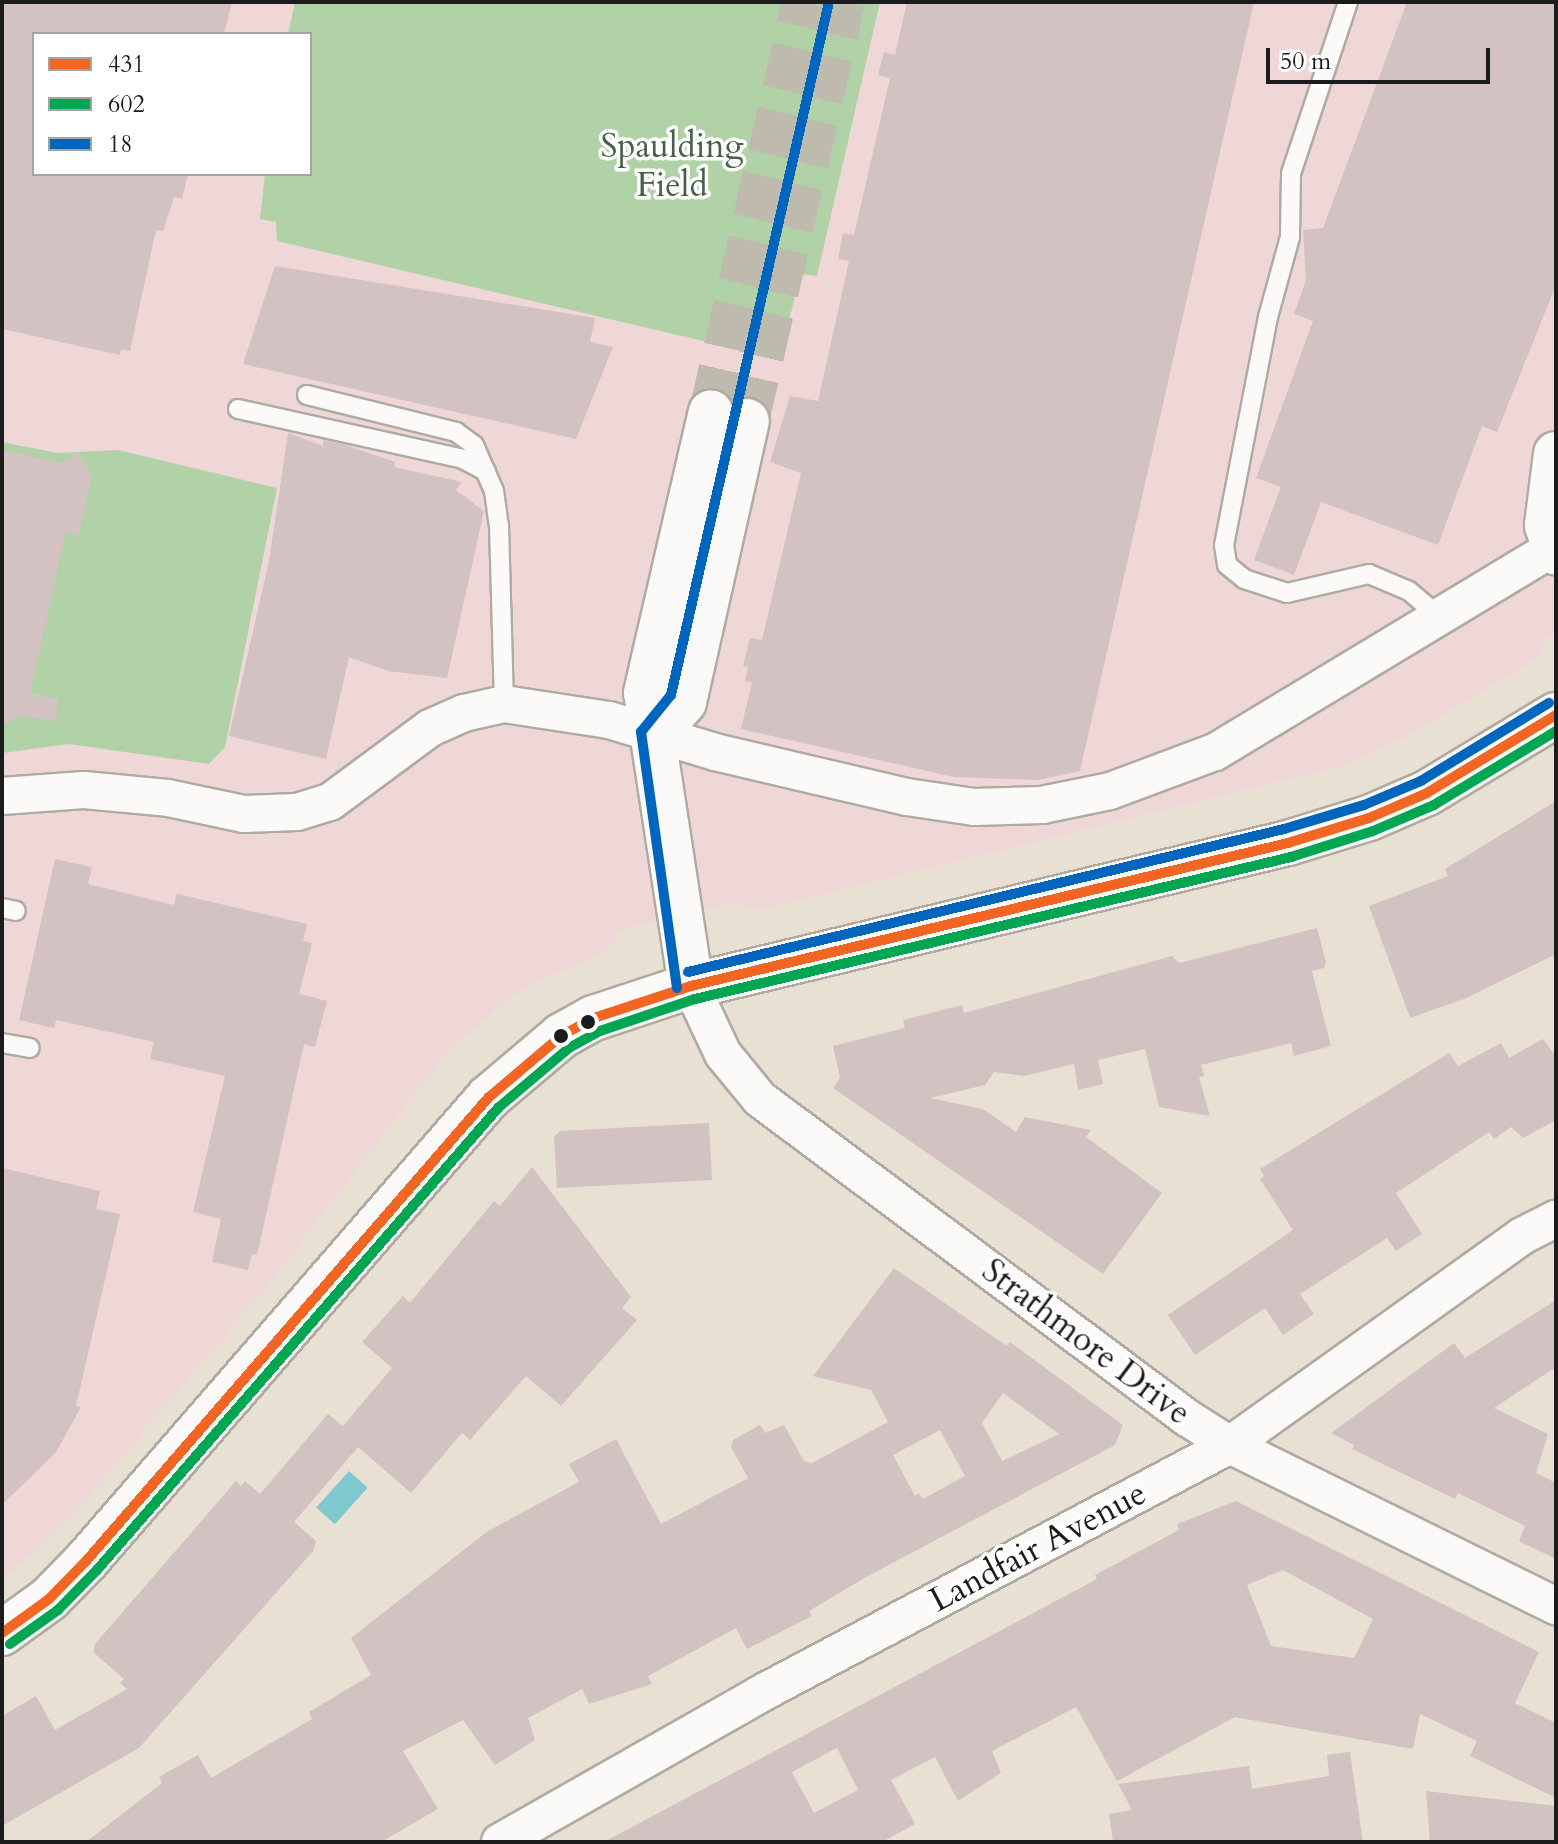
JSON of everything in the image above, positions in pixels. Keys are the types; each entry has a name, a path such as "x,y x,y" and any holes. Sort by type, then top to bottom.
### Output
{"street":[{"path":"655,734 684,702 729,417"},
{"path":"2,796 84,790 168,798 244,814 297,812 330,802 430,728 464,713 504,704 540,706 907,797 974,807 1042,805 1110,791 1215,752 1555,551 1548,491 1556,454"},
{"path":"2,1633 49,1599 87,1560 488,1098 524,1064 594,1018 691,986 1273,847 1369,818 1427,793 1556,715"},
{"path":"655,734 691,986"},
{"name":"Strathmore Drive","path":"691,986 723,1054 760,1099 1173,1408 1230,1445 1556,1606"},
{"name":"Landfair Avenue","path":"500,1842 760,1694 1230,1445 1522,1236 1556,1219"}],"lane":[{"path":"1348,2 1291,173 1290,237 1268,317 1224,545 1227,565 1244,579 1287,593 1369,574 1409,591 1441,618"},
{"path":"307,395 456,432 474,445 486,471 499,525 504,704"},
{"path":"238,409 463,459 486,471"},
{"path":"2,1043 30,1048"}],"shaded area":[{"path":"2,2 1556,2 1556,631 1547,636 1540,657 1410,735 1347,765 756,911 738,902 621,930 608,951 522,989 450,1049 268,1285 66,1523 2,1581"}],"green space":[{"name":"Spaulding Field","path":"295,2 880,2 817,276 800,274 780,359 277,241 276,222 260,219 265,176 312,176 312,32 288,32"},
{"path":"2,442 57,453 118,450 277,488 225,747 209,764 69,744 2,753"}],"water":[{"path":"349,1471 368,1488 335,1524 316,1507"}],"building":[{"path":"2,2 232,2 224,32 32,32 32,176 188,176 182,199 174,197 163,231 156,230 130,351 121,349 120,355 2,329"},
{"path":"907,2 1254,2 1080,771 1038,780 954,777 741,729 752,682 745,681 748,667 743,666 750,638 762,640 801,473 770,462 790,396 818,401 849,261 838,259 843,233 854,235 890,78 878,75 884,52 895,55"},
{"path":"1407,2 1556,2 1556,285 1497,432 1482,426 1438,545 1321,502 1294,575 1254,560 1281,487 1256,478 1313,321 1294,314 1306,280 1303,230 1323,228"},
{"path":"275,266 595,318 590,342 613,347 576,439 243,364"},
{"path":"288,433 323,446 323,440 342,444 395,462 394,467 462,482 456,490 484,511 447,678 388,671 349,657 326,759 229,736 269,561"},
{"path":"2,450 62,463 77,452 92,476 79,535 66,532 30,693 59,699 55,722 23,715 2,726"},
{"path":"1556,801 1556,954 1464,999 1410,1018 1369,906 1448,876 1445,869"},
{"path":"55,859 92,867 88,884 174,905 177,894 307,924 303,941 312,943 299,994 327,1001 315,1047 304,1044 257,1255 252,1254 248,1270 212,1262 221,1219 193,1212 225,1076 150,1059 154,1042 56,1020 54,1028 19,1020"},
{"path":"1317,928 1326,962 1324,968 1312,971 1331,1046 1294,1056 1291,1043 1201,1065 1204,1076 1199,1077 1210,1116 1159,1107 1145,1049 1098,1060 1103,1084 1078,1090 1074,1064 1024,1076 994,1072 985,1085 930,1098 983,1109 1016,1132 1025,1117 1091,1130 1086,1137 1162,1193 1103,1274 833,1088 840,1078 833,1046 905,1028 903,1020 962,1005 964,1013 1172,956 1179,963"},
{"path":"1543,1039 1556,1057 1556,1120 1523,1138 1511,1127 1494,1139 1489,1132 1396,1193 1422,1234 1396,1251 1387,1238 1300,1294 1314,1314 1283,1335 1265,1308 1195,1355 1168,1315 1293,1230 1260,1179 1264,1176 1260,1169 1449,1053 1458,1066 1501,1043 1509,1058"},
{"path":"709,1123 712,1180 557,1188 554,1137 560,1131"},
{"path":"532,1167 631,1297 622,1308 637,1320 561,1406 526,1376 470,1440 462,1433 411,1493 358,1447 294,1522 316,1541 313,1551 139,1748 2,1826 2,1716 36,1696 55,1730 127,1689 120,1683 124,1679 93,1652 95,1644 236,1481 241,1486 245,1481 260,1494 328,1414 343,1426 392,1368 362,1342 403,1296 410,1303 494,1201 500,1206"},
{"path":"2,1168 100,1191 96,1209 120,1214 76,1406 81,1407 56,1452 2,1505"},
{"path":"894,1268 1007,1346 1010,1342 1123,1425 1115,1445 866,1577 809,1611 812,1616 747,1649 736,1628 648,1676 652,1684 589,1704 582,1689 528,1718 535,1740 495,1765 463,1720 403,1751 438,1809 381,1842 86,1842 162,1783 159,1777 198,1755 211,1778 312,1719 309,1712 371,1675 351,1638 488,1531 579,1482 569,1464 616,1439 661,1524 748,1478 731,1447 733,1440 760,1425 765,1433 784,1425 804,1461 812,1463 888,1422 871,1390 813,1376","holes":["1003,1393 1059,1434 1002,1461 982,1423","940,1430 965,1476 923,1499 919,1493 915,1496 893,1455"]},
{"path":"1556,1300 1556,1367 1494,1408 1548,1434 1536,1473 1556,1483 1556,1559 1519,1541 1525,1526 1458,1493 1455,1499 1352,1449 1354,1445 1331,1433 1454,1343 1465,1358"},
{"path":"1236,1501 1539,1652 1515,1703 1556,1723 1556,1798 1470,1756 1477,1741 1420,1714 1413,1749 1235,1717 1117,1781 1076,1707 992,1751 1001,1773 958,1801 935,1757 891,1780 915,1824 882,1842 604,1842 1097,1579 1095,1575 1179,1530 1177,1524","holes":["1283,1570 1373,1619 1354,1658 1271,1646 1247,1585","837,1748 858,1790 814,1813 792,1772"]},
{"path":"1350,1752 1363,1842 1113,1842 1109,1814 1132,1810 1118,1784 1249,1766 1252,1789 1329,1776 1327,1755"},
{"path":"1426,1791 1556,1806 1556,1842 1430,1842"}],"tunnel":[{"path":"711,412 804,2"},
{"path":"747,421 843,2"}],"transit line":[{"name":"18","path":"677,988 641,732 671,695 829,2"},
{"name":"18","path":"688,972 1284,829 1364,805 1421,781 1549,703"},
{"name":"431","path":"2,1633 49,1599 87,1560 488,1098 561,1036 594,1018 691,986 1288,843 1369,818 1427,793 1556,715"},
{"name":"602","path":"10,1644 58,1610 97,1570 498,1108 569,1048 600,1031 695,999 1291,857 1373,831 1434,805 1556,731"}]}
